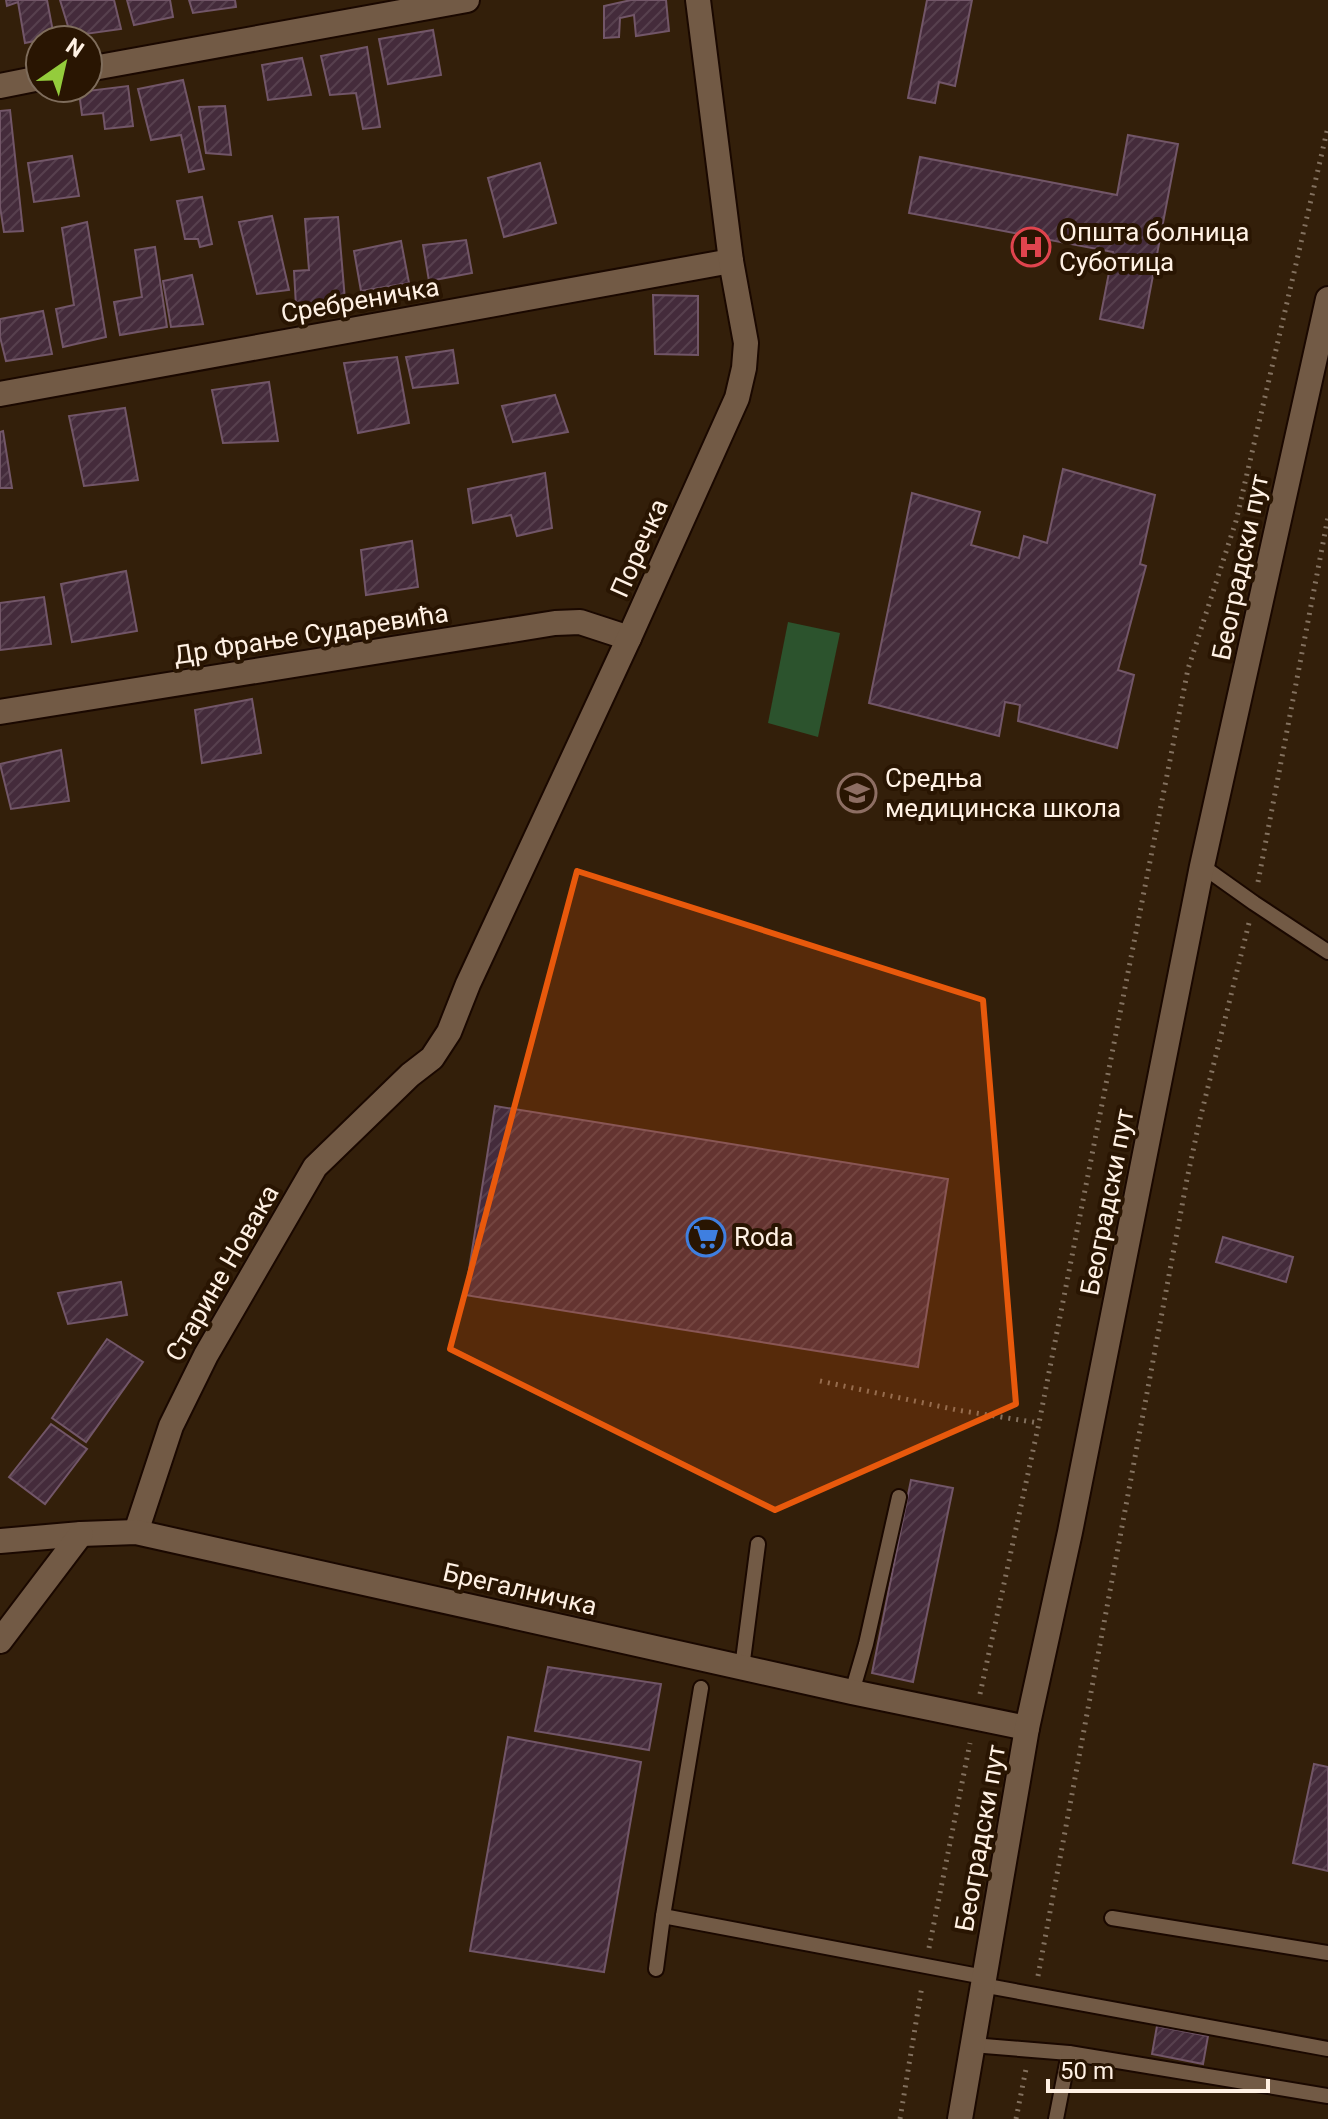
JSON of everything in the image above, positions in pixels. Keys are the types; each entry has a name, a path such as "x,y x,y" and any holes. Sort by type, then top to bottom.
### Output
{"street":[{"path":"104,66 467,0"},
{"name":"Поречка","path":"410,1075 432,1058 449,1032 468,984 737,398 746,343 731,261 698,0"},
{"path":"0,86 24,81"},
{"name":"Сребреничка","path":"0,394 731,261"},
{"name":"Београдски пут","path":"960,2119 1027,1728 1070,1532 1202,866 1328,299"},
{"name":"Др Фрање Сударевића","path":"0,712 555,623 580,622 629,638"},
{"name":"Старине Новака","path":"136,1532 171,1426 206,1355 315,1167 410,1075"},
{"name":"Брегалничка","path":"0,1541 136,1532 742,1668 1027,1728"},
{"path":"0,1641 81,1534"}],"lane":[{"path":"1202,866 1328,952"},
{"path":"852,1692 899,1497"},
{"path":"742,1668 758,1544"},
{"path":"656,1969 701,1688"},
{"path":"663,1916 926,1966 1034,1995 1328,2049"},
{"path":"1112,1918 1328,1953"},
{"path":"972,2045 1069,2053 1328,2096"},
{"path":"1056,2119 1069,2053"}],"path":[{"path":"900,2119 926,1966 975,1718 1039,1423 1188,669 1236,521 1328,127"},
{"path":"1034,1995 1196,1137 1254,903 1328,517"},
{"path":"820,1381 957,1410 1039,1423"},
{"path":"1016,2119 1030,2050"}],"highlighted area":[{"path":"577,871 983,1000 1016,1404 775,1510 450,1349"}],"green space":[{"path":"788,622 840,633 818,737 768,723"}],"building":[{"path":"6,0 47,0 52,24 24,24 24,37 18,2 7,6"},
{"path":"60,0 114,0 121,29 104,31 104,24 67,24"},
{"path":"127,0 170,0 173,17 134,25"},
{"path":"189,0 235,0 236,7 193,13"},
{"path":"631,0 666,0 669,31 636,36 634,15 620,18 619,37 604,38 604,6"},
{"path":"927,0 972,0 955,86 939,82 935,103 908,98"},
{"path":"433,30 441,75 388,84 379,39"},
{"path":"367,47 380,127 363,129 356,93 330,95 321,56"},
{"path":"302,58 311,95 268,100 262,65"},
{"path":"183,80 204,169 189,172 181,135 151,140 138,89"},
{"path":"128,86 133,126 105,129 103,113 82,115 81,104 104,104 104,89"},
{"path":"225,106 231,155 206,153 199,107"},
{"path":"10,110 23,231 4,232 0,207 0,111"},
{"path":"1128,135 1178,144 1143,328 1100,319 1113,252 909,213 920,157 1117,195"},
{"path":"72,156 79,196 34,202 28,163"},
{"path":"540,163 556,223 504,237 488,178"},
{"path":"202,197 212,244 200,247 198,239 185,239 177,201"},
{"path":"272,216 289,290 257,294 239,222"},
{"path":"338,217 345,300 296,306 294,271 309,270 305,219"},
{"path":"87,222 106,337 63,347 56,309 74,305 62,228"},
{"path":"466,240 472,273 429,281 423,245"},
{"path":"401,241 409,283 361,291 354,251"},
{"path":"155,247 167,327 120,335 114,302 142,297 135,250"},
{"path":"192,275 203,324 171,327 163,281"},
{"path":"653,295 698,296 698,355 655,354"},
{"path":"43,311 52,354 6,361 0,337 0,319"},
{"path":"453,350 458,383 413,388 406,357"},
{"path":"397,357 409,423 358,433 344,363"},
{"path":"269,382 278,441 223,443 212,390"},
{"path":"555,395 568,432 513,442 502,406"},
{"path":"125,408 138,480 84,486 69,416"},
{"path":"3,431 12,488 0,488 0,432"},
{"path":"1063,469 1155,495 1140,564 1146,566 1118,670 1134,675 1117,748 1018,721 1020,705 1005,702 999,736 869,703 912,493 980,512 971,545 1019,558 1024,536 1047,543"},
{"path":"545,473 552,528 517,536 511,515 473,523 468,489"},
{"path":"412,541 418,587 366,595 361,550"},
{"path":"126,571 137,631 72,642 61,584"},
{"path":"44,597 51,644 0,650 0,603"},
{"path":"252,699 261,753 202,763 195,710"},
{"path":"61,750 69,801 11,809 0,764"},
{"name":"Roda","path":"495,1106 948,1179 918,1367 465,1295"},
{"path":"1223,1237 1293,1257 1286,1282 1216,1262"},
{"path":"121,1282 127,1315 68,1324 58,1293"},
{"path":"107,1339 143,1362 86,1442 52,1418"},
{"path":"51,1424 87,1449 45,1504 9,1477"},
{"path":"911,1480 953,1488 913,1682 872,1673"},
{"path":"548,1667 661,1684 649,1750 535,1731"},
{"path":"508,1737 641,1762 604,1972 470,1951"},
{"path":"1314,1764 1328,1767 1328,1871 1293,1863"},
{"path":"1157,2026 1208,2036 1203,2064 1152,2054"}],"place":[{"name":"Општа болница Суботица","path":"1031,247"},
{"name":"Средња медицинска школа","path":"857,793"},
{"name":"Roda","path":"706,1237"}]}
